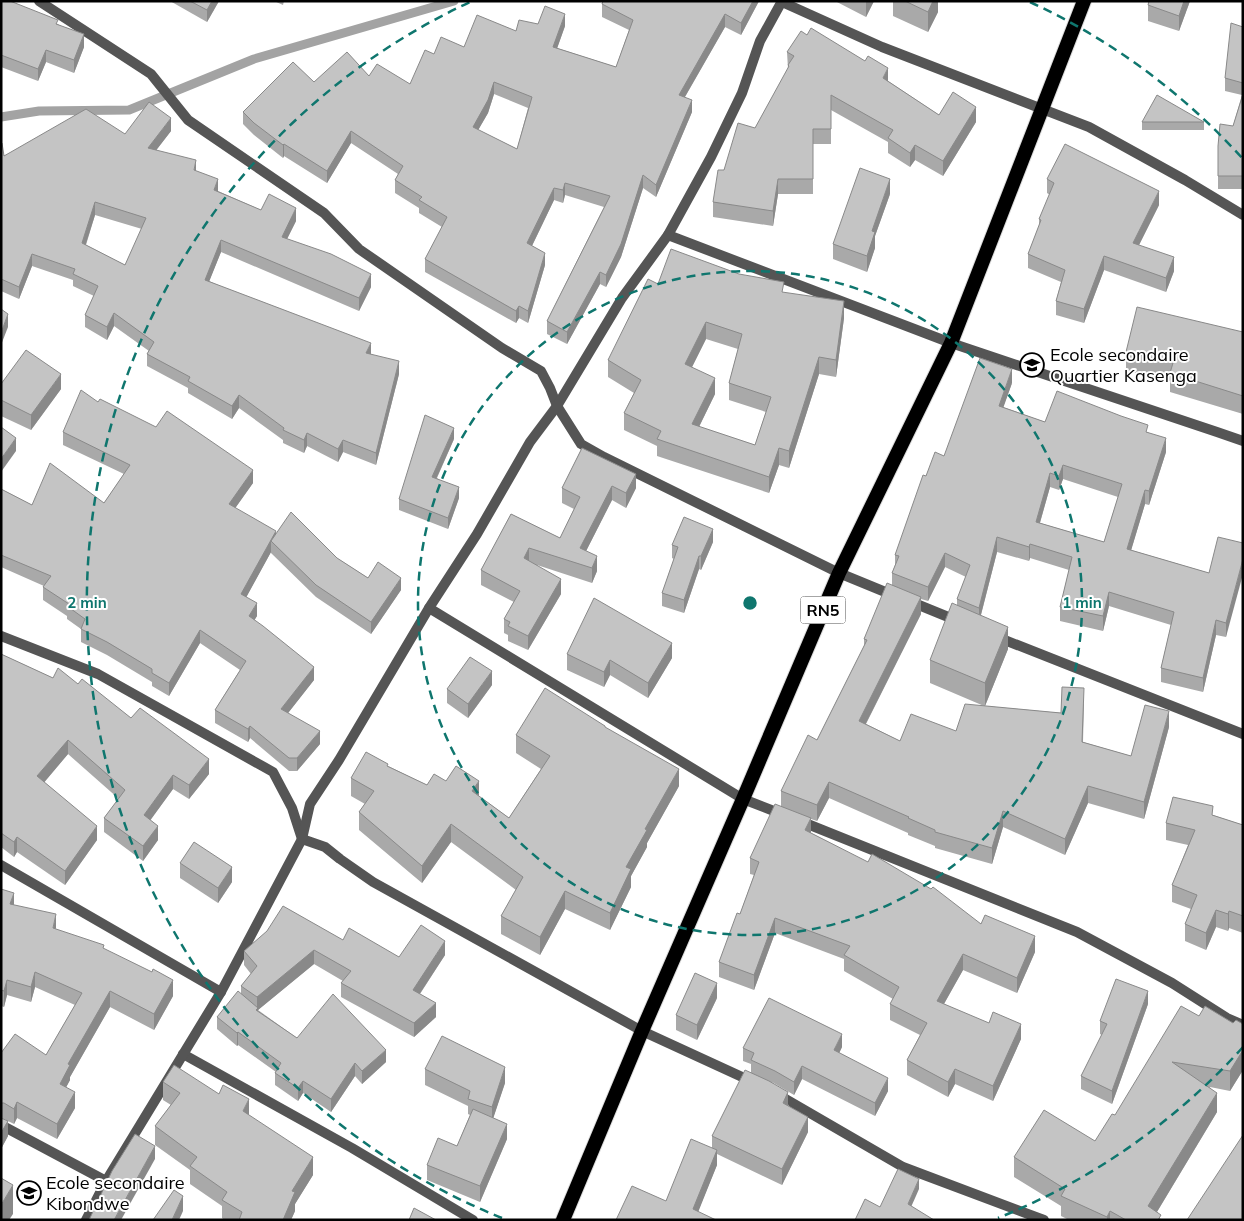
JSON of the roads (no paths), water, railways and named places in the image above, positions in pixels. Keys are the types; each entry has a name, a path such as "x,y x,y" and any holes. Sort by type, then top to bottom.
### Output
{"highway":[{"name":"RN5","path":"563,1220 839,573 951,343 1084,1"}],"street":[{"path":"39,1 151,74 188,120 324,213 359,249 502,348 541,372 557,406 581,444 839,573 967,625"},
{"path":"86,1220 106,1181 221,992 302,839 310,804 339,760 429,608 477,534 530,442 557,406 622,298 668,235 711,157 738,101 760,41 782,2 882,47 1090,127 1185,180 1243,216"},
{"path":"668,235 951,343 1243,441"},
{"path":"429,608 743,799 1077,932 1172,983 1227,1018 1243,1024"},
{"path":"985,632 1243,734"},
{"path":"1,636 98,674 273,772 292,808 302,839"},
{"path":"302,839 326,847 373,882 642,1031 768,1088 903,1167 1044,1220"},
{"path":"1,865 221,992"},
{"path":"183,1054 352,1148 473,1220"},
{"path":"1,1125 106,1181"}],"waterway":[{"path":"1,117 39,111 129,110 254,59 454,1"}],"place":[{"name":"Ecole secondaire Quartier Kasenga","path":"1032,365"},
{"name":"Ecole secondaire Kibondwe","path":"29,1193"}]}
